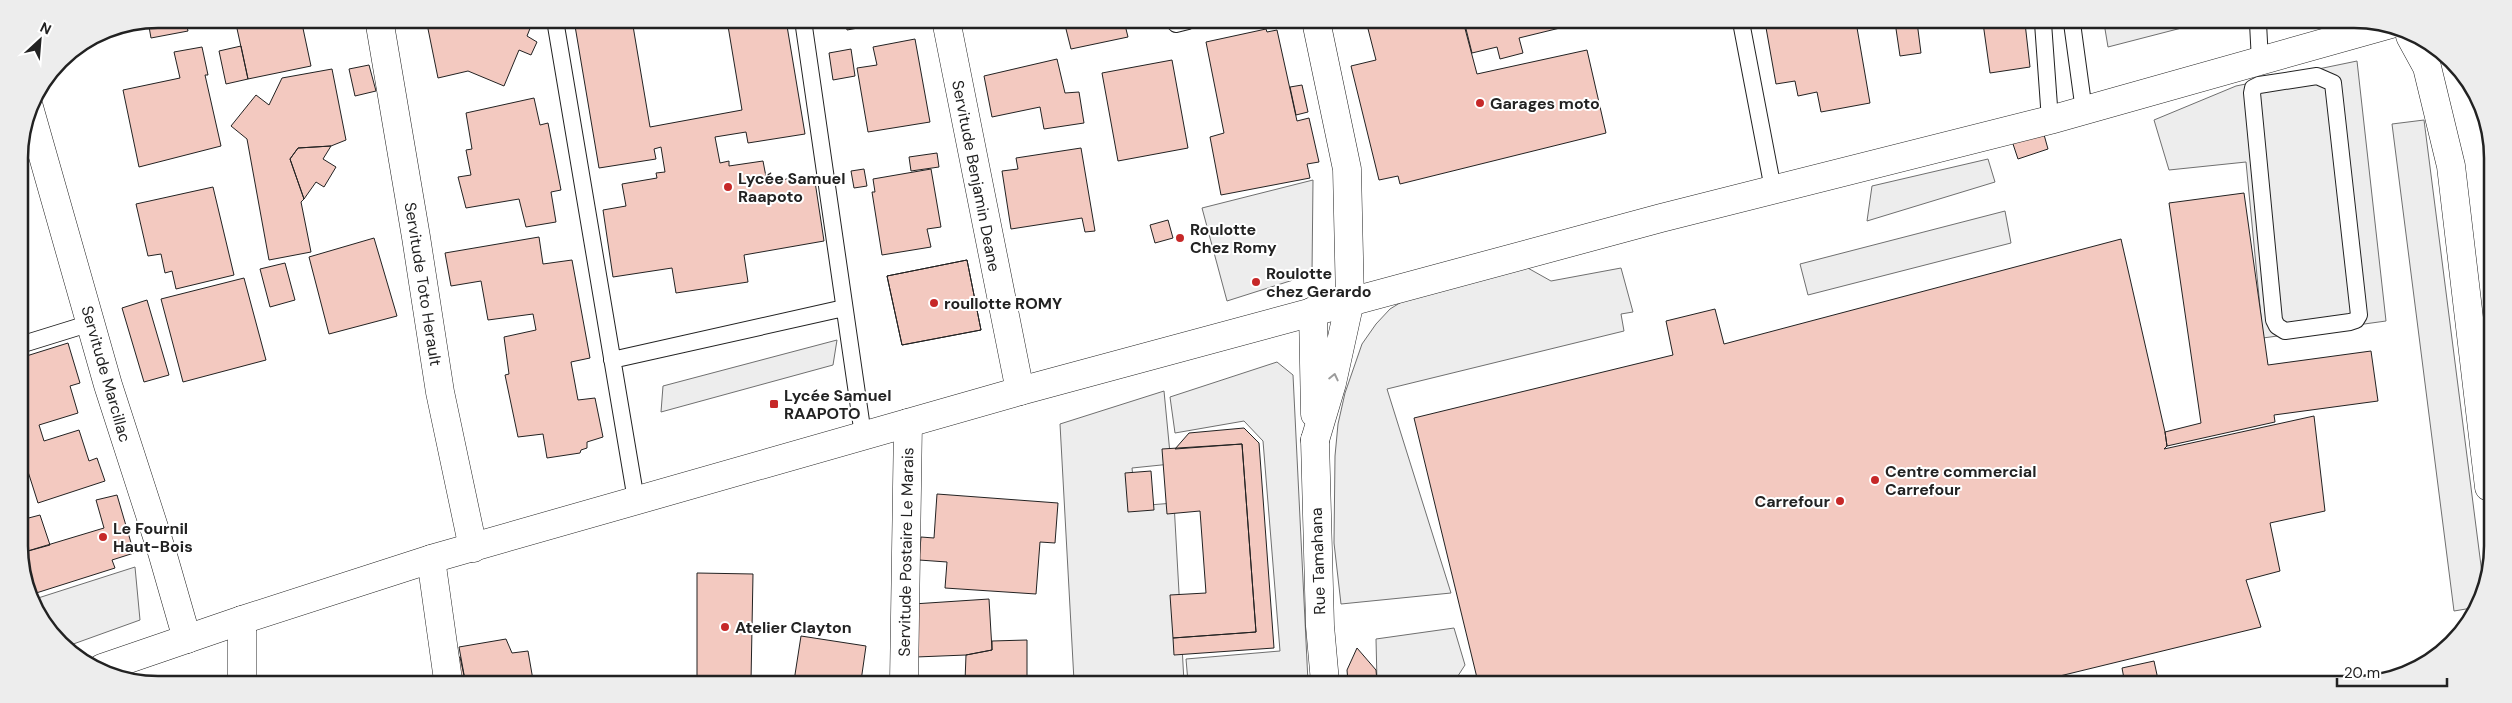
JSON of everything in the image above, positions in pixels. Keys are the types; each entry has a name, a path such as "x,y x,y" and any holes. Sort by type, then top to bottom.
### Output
{"street":[{"name":"Servitude Toto Herault","path":"381,28 440,392 473,548"},
{"name":"Servitude Benjamin Deane","path":"948,28 1020,391"},
{"path":"1315,440 1332,383 1350,301 1348,169 1318,28"},
{"path":"108,666 242,620 431,559 863,435 1350,301 1773,189 2050,120 2373,29"},
{"path":"2413,42 2427,67 2451,166 2481,342 2484,396"},
{"name":"Servitude Marcillac","path":"33,121 108,385 162,552 187,639"},
{"name":"Rue Tamahana","path":"1313,311 1320,626 1324,675"},
{"name":"Servitude Postaire Le Marais","path":"904,676 908,423"},
{"path":"431,559 447,676"},
{"path":"242,620 242,676"}],"lane":[{"path":"556,28 636,500"},
{"path":"804,28 863,435"},
{"path":"1742,28 1773,189"},
{"path":"2043,28 2050,120"},
{"path":"2073,28 2084,110"},
{"path":"2258,28 2260,61"},
{"path":"2295,51 2297,79"},
{"path":"2318,76 2333,83 2359,315 2356,320 2350,322 2285,331 2277,326 2274,320 2252,93 2253,88 2259,85 2297,79 2318,76"},
{"path":"612,360 844,308"},
{"path":"28,343 91,323"}],"shaded area":[{"path":"2105,28 2182,28 2108,47"},
{"path":"2357,61 2386,321 2263,338 2246,162 2169,170 2154,120 2236,86"},
{"path":"2424,120 2482,570 2478,588 2468,609 2454,611 2392,124"},
{"path":"1988,159 1995,182 1867,221 1872,186"},
{"path":"1313,180 1312,274 1227,301 1202,208"},
{"path":"2005,211 2011,243 1808,295 1800,264"},
{"path":"1526,267 1551,281 1621,268 1633,312 1621,314 1624,331 1387,389 1451,593 1341,604 1334,543 1335,456 1338,424 1345,393 1362,344 1376,324 1390,309 1416,293"},
{"path":"837,340 833,365 661,412 663,386"},
{"path":"1277,362 1293,375 1308,675 1187,676 1186,659 1280,651 1263,441 1244,421 1175,433 1170,397"},
{"path":"1164,391 1171,464 1132,468 1136,506 1174,503 1184,676 1074,676 1060,424"},
{"path":"135,567 140,620 72,644 54,625 39,598"},
{"path":"1454,628 1465,665 1458,675 1377,675 1376,639"}],"building":[{"path":"149,28 187,28 188,31 151,38"},
{"path":"237,28 303,28 311,66 248,79"},
{"path":"428,28 530,28 527,36 537,42 531,55 519,50 504,86 468,71 438,78"},
{"path":"575,28 633,28 650,127 742,110 728,28 787,28 805,134 748,143 746,132 715,137 720,163 729,161 729,166 763,161 767,182 814,175 824,241 744,255 748,282 676,293 672,268 613,277 603,210 626,206 622,184 657,178 656,173 665,172 661,147 654,149 656,159 599,168"},
{"path":"1066,28 1126,28 1128,37 1071,49"},
{"name":"Garages moto","path":"1368,28 1465,28 1477,74 1587,50 1606,133 1400,184 1398,176 1379,180 1351,66 1376,60"},
{"path":"1466,28 1560,28 1519,38 1523,53 1500,59 1497,47 1472,53"},
{"path":"1766,28 1857,28 1870,103 1821,112 1817,92 1798,96 1795,81 1776,84"},
{"path":"1896,28 1918,28 1921,53 1900,56"},
{"path":"1984,28 2026,28 2030,67 1990,73"},
{"path":"1266,29 1267,32 1277,30 1297,121 1309,118 1319,162 1307,164 1310,178 1221,195 1210,137 1224,133 1206,42"},
{"path":"915,39 930,122 868,132 857,68 877,65 873,47"},
{"path":"241,46 248,79 226,84 219,51"},
{"path":"202,47 208,75 205,75 221,146 139,167 123,90 180,78 174,52"},
{"path":"851,49 855,76 833,80 829,53"},
{"path":"1057,59 1065,93 1079,92 1084,123 1044,129 1040,107 992,117 984,76"},
{"path":"1172,60 1188,148 1118,161 1102,73"},
{"path":"369,65 376,91 355,96 349,69"},
{"path":"332,69 346,140 331,146 298,148 290,159 304,199 301,202 311,252 269,260 247,139 231,126 256,95 269,105 282,78"},
{"path":"1302,85 1308,112 1296,115 1290,87"},
{"path":"534,98 540,125 548,123 561,190 551,192 556,222 526,227 519,199 466,208 458,177 471,175 466,150 472,149 466,113"},
{"path":"2043,131 2048,149 2018,159 2012,141"},
{"path":"331,146 323,159 336,167 324,187 316,182 304,199 290,159 298,148"},
{"path":"1081,148 1095,231 1085,232 1082,218 1011,229 1002,171 1018,169 1016,158"},
{"path":"937,153 939,167 911,171 909,157"},
{"path":"864,169 867,186 854,188 851,171"},
{"path":"931,169 941,227 927,229 931,247 882,255 872,192 875,192 873,179"},
{"path":"213,187 234,275 176,289 172,271 165,273 161,254 148,256 136,204"},
{"path":"2244,193 2268,365 2371,351 2378,401 2274,415 2275,422 2167,446 2165,432 2201,423 2169,203"},
{"path":"1168,220 1173,238 1155,243 1150,225"},
{"path":"539,237 543,264 572,260 590,358 571,362 578,400 595,398 603,437 587,442 587,448 581,450 580,453 547,458 543,434 518,437 505,375 509,374 504,337 536,330 533,314 488,320 481,281 451,286 445,253"},
{"path":"374,238 397,316 329,334 309,257"},
{"name":"Centre commercial Carrefour","path":"2121,239 2165,432 2167,446 2164,449 2314,416 2325,511 2270,523 2280,571 2246,580 2261,627 2063,675 1476,675 1414,418 1673,355 1666,321 1715,309 1724,344"},
{"name":"roullotte ROMY","path":"967,260 981,330 902,345 887,276"},
{"name":"roullotte ROMY","path":"967,260 981,330 902,345 887,276"},
{"path":"285,263 295,300 270,307 260,269"},
{"path":"244,278 266,360 183,382 161,299"},
{"path":"147,300 169,375 144,382 122,308"},
{"path":"68,343 80,383 70,386 78,413 39,425 44,441 79,430 89,461 97,458 105,481 38,503 28,472 28,356"},
{"path":"1244,428 1259,443 1274,648 1174,655 1173,638 1256,632 1242,444 1175,449 1189,433"},
{"path":"1242,444 1256,632 1173,638 1170,595 1206,593 1200,511 1167,514 1162,449"},
{"path":"1151,471 1154,510 1128,512 1125,473"},
{"path":"937,494 1058,503 1055,543 1040,542 1036,594 945,588 947,562 919,560 921,537 934,538"},
{"name":"Le Fournil Haut-Bois","path":"117,495 134,553 112,560 115,568 36,593 30,571 28,551 104,528 96,500"},
{"path":"40,515 50,545 28,551 28,518"},
{"name":"Atelier Clayton","path":"697,573 753,574 751,676 697,676"},
{"path":"989,599 992,650 966,655 916,657 913,604"},
{"path":"801,636 866,646 862,676 795,676"},
{"path":"506,639 512,653 528,651 532,676 464,676 459,647"},
{"path":"1027,640 1027,676 965,676 966,655 992,650 992,641"},
{"path":"1357,648 1376,670 1376,675 1347,675 1347,670"},
{"path":"460,657 464,676 455,676 453,659"},
{"path":"2154,661 2157,675 2123,675 2122,668"}],"place":[{"name":"Garages moto","path":"1480,103"},
{"name":"Lycée Samuel Raapoto","path":"728,187"},
{"name":"Roulotte Chez Romy","path":"1180,238"},
{"name":"Roulotte chez Gerardo","path":"1256,282"},
{"name":"roullotte ROMY","path":"934,303"},
{"name":"Lycée Samuel RAAPOTO","path":"774,404"},
{"name":"Centre commercial Carrefour","path":"1875,480"},
{"name":"Carrefour","path":"1840,501"},
{"name":"Le Fournil Haut-Bois","path":"103,537"},
{"name":"Atelier Clayton","path":"725,627"}]}
